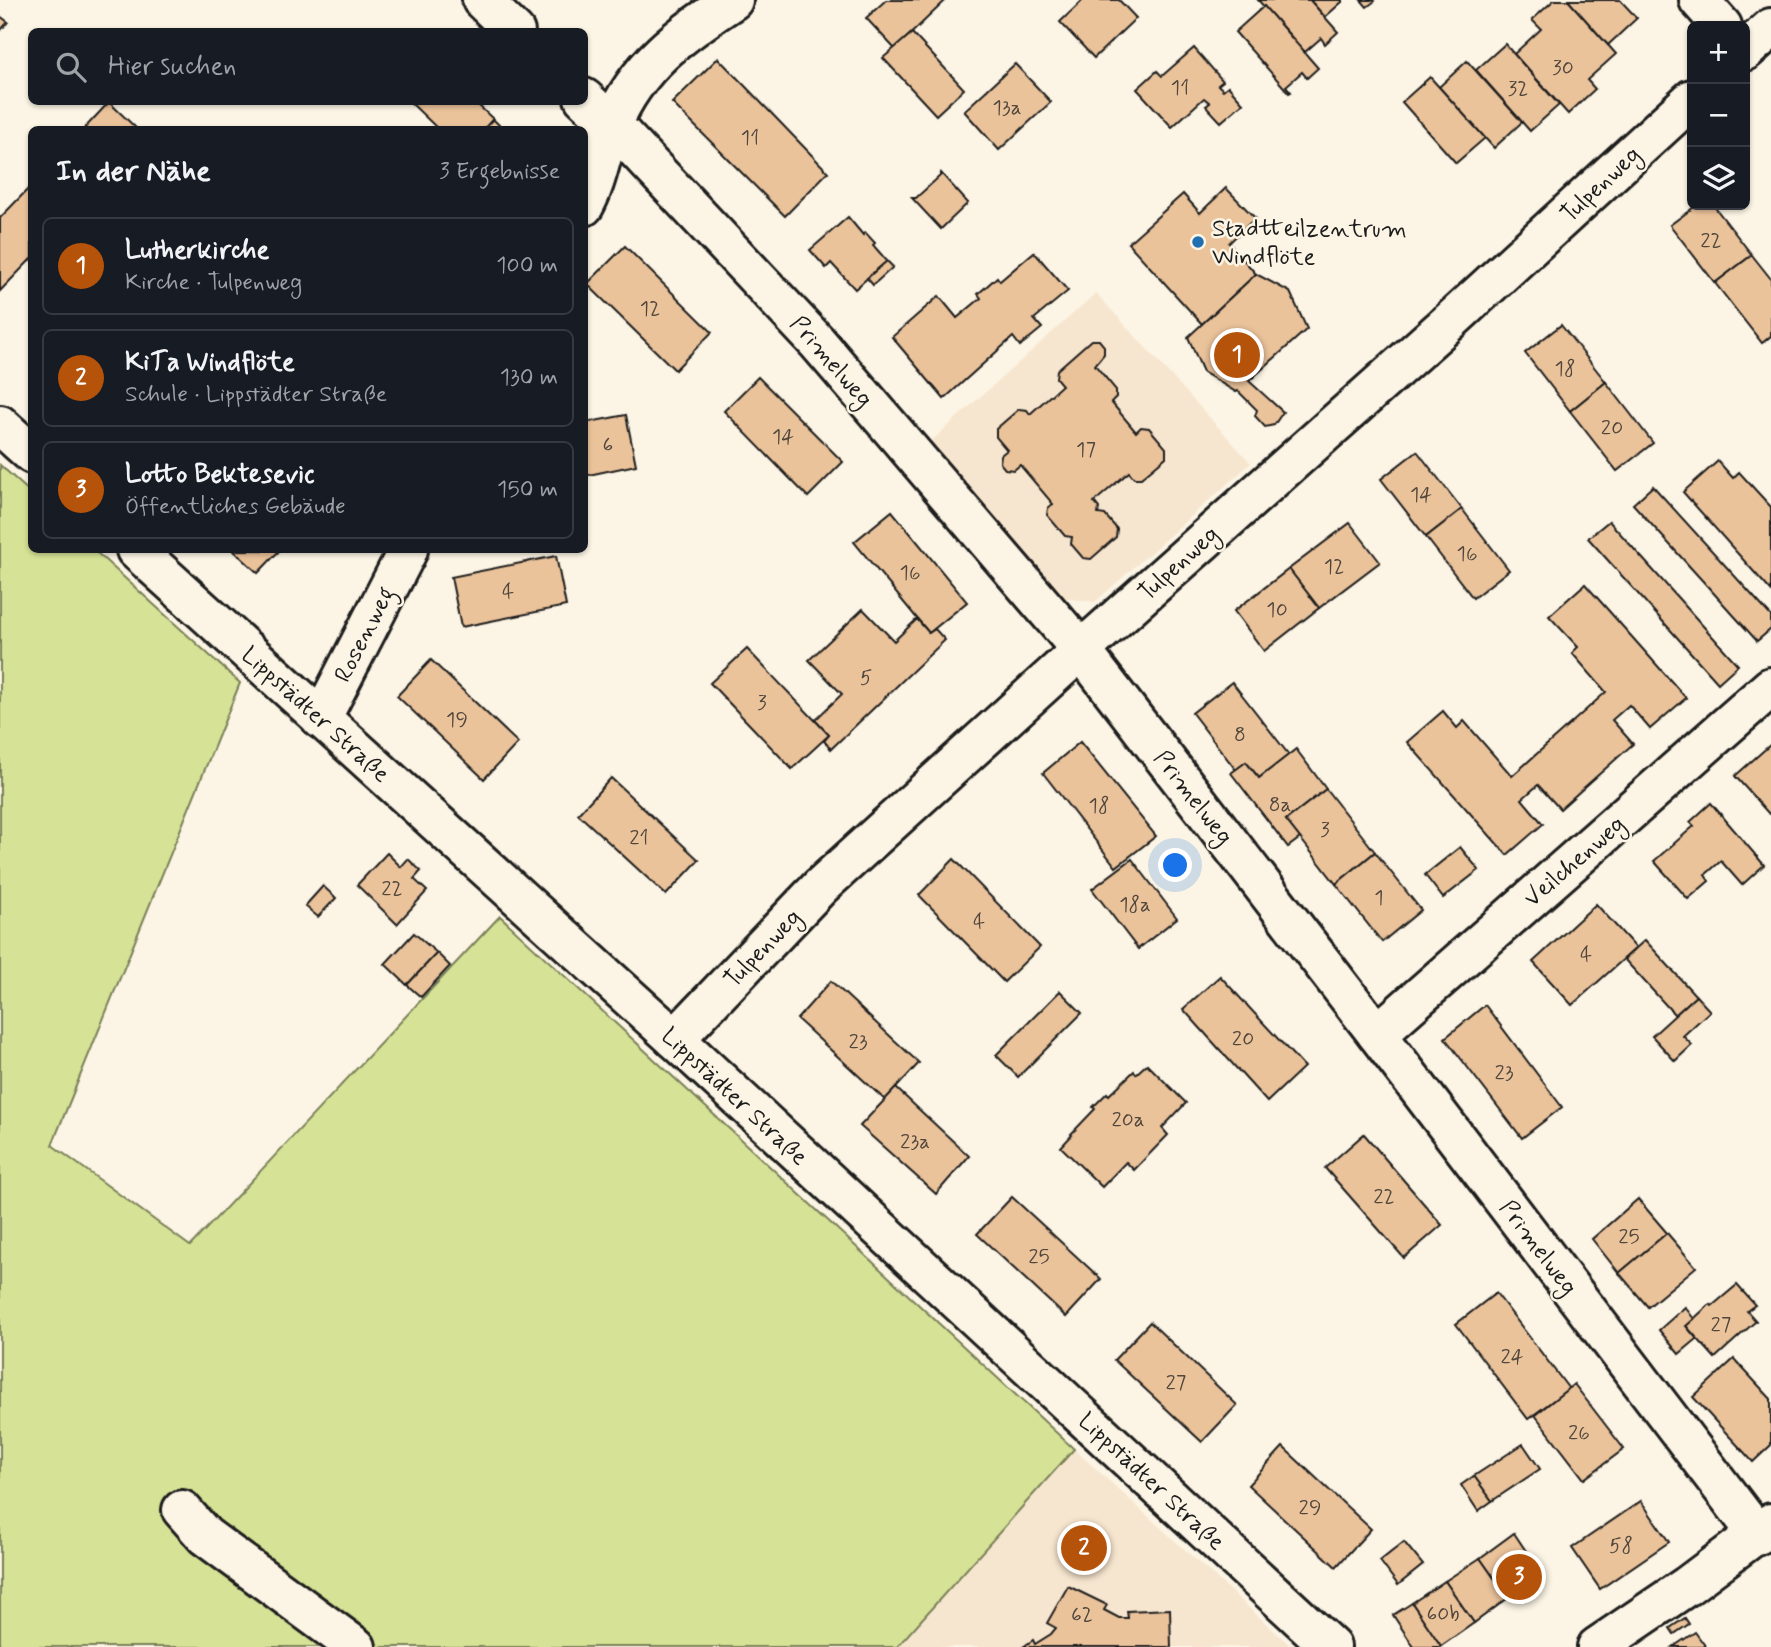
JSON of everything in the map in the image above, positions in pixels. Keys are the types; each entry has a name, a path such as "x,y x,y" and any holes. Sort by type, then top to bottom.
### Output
{"street":[{"path":"482,0 511,28"},
{"path":"588,194 612,124 643,71 690,28 733,0"},
{"path":"1699,0 1718,21"},
{"path":"1750,47 1771,28"},
{"name":"Primelweg","path":"588,102 817,342 1081,650 1377,1034 1765,1529"},
{"name":"Tulpenweg","path":"675,1039 821,886 1447,324 1687,104"},
{"path":"0,425 28,450"},
{"name":"Lippstädter Straße","path":"139,553 675,1039 1331,1647"},
{"name":"Rosenweg","path":"321,719 406,553"},
{"name":"Veilchenweg","path":"1377,1034 1771,687"},
{"path":"182,1510 205,1536 356,1647"},
{"path":"1597,1647 1765,1529"}],"shaded area":[{"path":"1096,293 1251,463 1095,602 1064,598 930,442"},
{"path":"1074,1449 1292,1647 897,1647"}],"green space":[{"path":"0,465 28,490 28,553 97,553 240,683 52,1145 190,1246 500,916 1074,1449 897,1647 0,1647"}],"building":[{"path":"886,0 946,0 895,49 866,18"},
{"path":"1083,0 1119,0 1136,18 1094,58 1060,22"},
{"path":"1258,0 1310,0 1338,32 1325,44 1321,38 1305,52"},
{"path":"1310,0 1343,0 1343,1 1325,17"},
{"path":"1361,0 1374,0 1375,1 1367,7"},
{"path":"1554,0 1568,0 1616,54 1587,80 1595,89 1568,114 1514,54 1541,29 1532,20"},
{"path":"1568,0 1620,0 1637,18 1608,45"},
{"path":"1264,6 1318,68 1307,78 1302,72 1286,86 1291,92 1289,93 1235,32"},
{"path":"0,16 8,22 0,31"},
{"path":"912,33 964,89 936,115 883,58"},
{"path":"1505,44 1559,105 1530,131 1476,70"},
{"path":"1194,48 1223,81 1218,85 1223,90 1228,86 1243,103 1221,122 1206,106 1210,103 1204,98 1172,127 1137,89 1157,71 1162,76"},
{"path":"718,58 828,172 785,216 672,103"},
{"path":"1467,61 1522,122 1494,148 1439,87"},
{"path":"1015,64 1051,102 999,150 964,111"},
{"path":"1430,77 1485,138 1456,163 1402,102"},
{"path":"106,105 112,105 134,126 87,126"},
{"path":"413,105 478,105 493,119 487,126 435,126"},
{"path":"493,119 500,126 487,126"},
{"path":"941,173 968,203 941,229 912,198 916,198"},
{"path":"1226,188 1255,218 1229,243 1256,274 1202,324 1128,243 1183,194 1200,213"},
{"path":"28,189 28,262 0,291 0,218"},
{"path":"1690,210 1717,210 1752,255 1715,283 1670,225"},
{"path":"848,217 863,235 865,232 875,243 873,245 887,261 855,289 831,263 826,268 810,250"},
{"path":"625,246 712,332 675,370 588,283"},
{"path":"1034,252 1068,291 1034,319 1042,328 1020,346 1013,337 944,399 892,337 939,296 957,318 981,298 978,294 997,277 1000,281"},
{"path":"1752,255 1771,279 1771,336 1762,343 1715,283"},
{"path":"887,261 893,267 873,285 867,278"},
{"path":"1256,274 1290,292 1307,329 1249,381 1283,412 1274,425 1265,427 1255,416 1257,410 1238,391 1203,372 1188,337"},
{"path":"1561,325 1606,382 1570,411 1525,353"},
{"path":"1091,340 1099,340 1104,346 1104,354 1095,365 1116,390 1116,397 1111,402 1136,432 1141,427 1149,428 1166,448 1166,457 1141,478 1134,478 1129,472 1094,502 1099,508 1098,514 1105,515 1117,529 1116,537 1091,559 1083,558 1071,544 1072,537 1065,536 1047,515 1048,508 1053,504 1020,465 1014,470 1005,469 1000,463 1001,455 1007,450 996,437 996,429 1019,409 1027,410 1030,414 1062,385 1056,378 1057,370"},
{"path":"758,377 843,462 808,497 724,411"},
{"path":"1606,382 1653,443 1617,471 1570,411"},
{"path":"626,415 636,465 588,475 588,422"},
{"path":"1417,451 1462,509 1426,537 1381,479"},
{"path":"1718,461 1733,478 1739,472 1771,507 1771,591 1683,492"},
{"path":"1653,486 1771,616 1771,629 1757,641 1633,504"},
{"path":"1462,509 1509,570 1473,598 1426,537"},
{"path":"892,511 967,602 929,633 854,542"},
{"path":"1609,521 1738,665 1718,683 1588,538"},
{"path":"1350,523 1380,562 1319,608 1289,569"},
{"path":"236,553 277,553 258,573"},
{"path":"556,556 566,606 461,627 451,577"},
{"path":"1289,569 1319,608 1264,651 1234,611"},
{"path":"1585,584 1686,698 1650,729 1629,705 1612,720 1633,744 1560,809 1538,785 1522,799 1543,824 1507,855 1407,742 1443,711 1457,728 1464,721 1512,776 1606,692 1572,653 1578,647 1549,616"},
{"path":"863,609 894,641 917,619 929,633 935,629 945,640 831,749 824,741 829,735 815,720 842,694 809,660"},
{"path":"747,649 829,735 792,769 710,683"},
{"path":"431,660 518,743 484,779 397,696"},
{"path":"1232,682 1289,755 1259,778 1246,762 1236,770 1192,713"},
{"path":"1080,742 1156,836 1116,867 1043,773"},
{"path":"1771,744 1771,813 1769,814 1735,776"},
{"path":"1296,749 1326,789 1286,820 1300,838 1288,847 1231,773 1246,762 1259,778"},
{"path":"611,778 699,860 666,895 578,814"},
{"path":"1326,789 1375,852 1336,884 1286,820"},
{"path":"1711,803 1764,865 1742,885 1721,861 1705,875 1709,881 1688,899 1654,861 1694,826 1690,822"},
{"path":"1460,847 1479,870 1443,898 1425,875"},
{"path":"1375,852 1421,910 1382,942 1336,884"},
{"path":"387,853 401,867 408,859 421,871 414,879 427,891 397,924 357,885"},
{"path":"954,859 1040,947 1004,982 919,895"},
{"path":"1132,859 1177,918 1138,949 1092,889"},
{"path":"323,886 336,898 318,917 305,906"},
{"path":"1596,904 1636,948 1572,1005 1533,962"},
{"path":"414,933 437,953 407,985 385,964"},
{"path":"1645,940 1696,996 1675,1015 1624,959"},
{"path":"437,953 450,966 421,997 407,985"},
{"path":"1220,976 1304,1067 1267,1102 1183,1009"},
{"path":"831,981 919,1063 885,1100 797,1019"},
{"path":"1060,991 1082,1013 1018,1077 996,1055"},
{"path":"1696,996 1710,1011 1683,1036 1692,1045 1675,1061 1652,1036"},
{"path":"1485,1005 1562,1107 1522,1138 1445,1038"},
{"path":"1147,1064 1186,1103 1162,1128 1168,1135 1134,1170 1126,1162 1102,1187 1061,1147 1107,1093 1109,1095 1134,1071 1136,1074"},
{"path":"896,1088 969,1156 936,1194 860,1126"},
{"path":"1364,1134 1442,1225 1404,1258 1325,1168"},
{"path":"1012,1197 1101,1279 1066,1317 977,1234"},
{"path":"1638,1199 1667,1233 1619,1273 1592,1239"},
{"path":"1667,1233 1696,1267 1648,1307 1619,1273"},
{"path":"1737,1285 1755,1305 1747,1311 1756,1321 1715,1358 1686,1326 1710,1304 1712,1306"},
{"path":"1496,1293 1569,1389 1528,1419 1456,1324"},
{"path":"1685,1307 1694,1319 1686,1326 1697,1339 1679,1354 1659,1330"},
{"path":"1150,1322 1237,1405 1202,1442 1114,1360"},
{"path":"1734,1359 1771,1399 1771,1445 1753,1462 1693,1397"},
{"path":"1574,1384 1624,1449 1584,1479 1535,1415"},
{"path":"1523,1444 1540,1469 1492,1501 1474,1476"},
{"path":"1283,1447 1371,1529 1336,1567 1248,1485"},
{"path":"1474,1476 1492,1501 1478,1511 1461,1485"},
{"path":"1641,1501 1669,1542 1600,1589 1572,1548"},
{"path":"1514,1533 1542,1575 1508,1598 1480,1558"},
{"path":"1404,1542 1423,1565 1398,1585 1380,1561"},
{"path":"1480,1558 1508,1598 1474,1623 1445,1581"},
{"path":"1445,1581 1474,1623 1441,1646 1412,1603"},
{"path":"1068,1586 1107,1605 1104,1610 1119,1618 1128,1618 1127,1611 1170,1609 1171,1647 1023,1647 1033,1640 1035,1644 1056,1628 1047,1623"},
{"path":"1412,1603 1441,1646 1414,1647 1393,1615"},
{"path":"1685,1618 1689,1624 1674,1634 1670,1628"},
{"path":"1695,1632 1706,1647 1673,1647"}],"place":[{"name":"Stadtteilzentrum Windflöte","path":"1198,242"},
{"name":"Lutherkirche","path":"1237,355"},
{"name":"KiTa Windflöte","path":"1084,1548"},
{"name":"Lotto Bektesevic","path":"1519,1577"}]}
